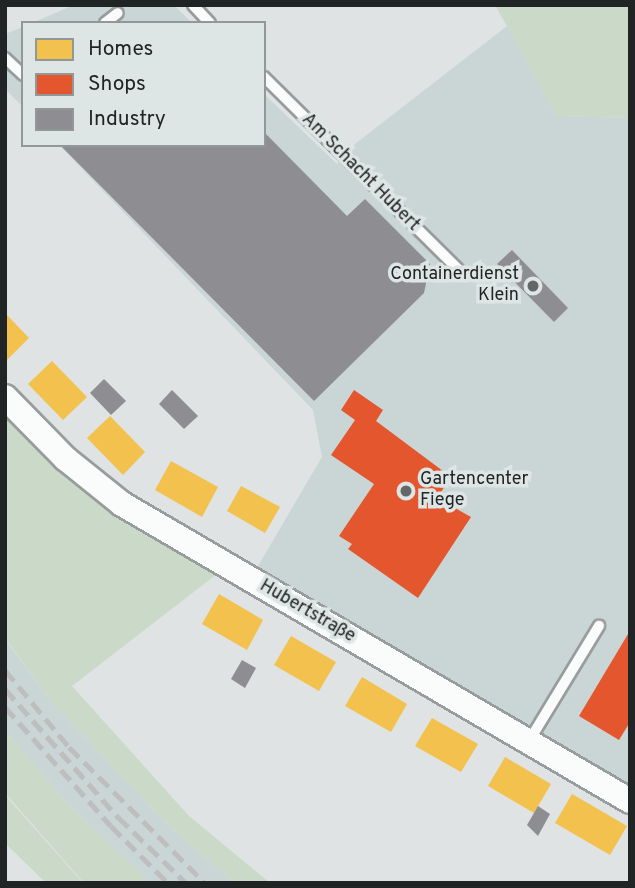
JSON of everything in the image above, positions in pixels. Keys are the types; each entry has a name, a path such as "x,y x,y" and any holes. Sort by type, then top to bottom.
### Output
{"street":[{"name":"Hubertstraße","path":"5,397 66,459 122,504 630,801"}],"lane":[{"path":"193,5 209,21"},
{"path":"108,21 118,13"},
{"path":"5,58 21,73"},
{"name":"Am Schacht Hubert","path":"266,79 457,268"},
{"path":"529,740 599,626"}],"shaded area":[{"path":"74,5 174,5 190,21 37,21"},
{"path":"507,26 557,116 630,118 630,798 251,578 322,457 313,410 61,147 266,147 266,96 337,164 355,144"},
{"path":"21,28 21,105 5,89 5,34"},
{"path":"5,639 49,699 166,823 235,883 150,883 64,799 5,731"}],"green space":[{"path":"495,5 630,5 630,118 557,116"},
{"path":"5,405 226,567 72,686 189,816 270,883 235,883 166,823 49,699 5,638"},
{"path":"5,731 64,799 150,883 84,883 5,793"},
{"path":"5,795 83,883 46,883 5,843"}],"building: Homes":[{"path":"5,313 29,338 7,360 5,358"},
{"path":"52,361 87,397 63,420 28,384"},
{"path":"110,416 145,452 123,475 87,438"},
{"path":"171,461 218,487 202,517 155,490"},
{"path":"241,486 280,507 265,533 227,511"},
{"path":"219,594 263,620 247,650 202,624"},
{"path":"291,636 336,662 319,691 274,665"},
{"path":"362,677 407,704 391,732 345,706"},
{"path":"432,718 478,744 461,772 415,746"},
{"path":"505,757 551,784 534,813 488,786"},
{"path":"572,794 627,826 610,855 555,823"}],"building: Shops":[{"name":"Gartencenter Fiege","path":"354,390 383,410 376,421 451,477 437,498 471,517 418,598 348,549 352,544 339,536 374,484 331,455 355,420 341,410"},
{"path":"628,634 630,722 619,740 579,716"}],"building: Industry":[{"path":"266,134 347,216 365,199 430,264 424,293 314,401 62,147 266,147"},
{"name":"Containerdienst Klein","path":"512,250 568,308 554,322 497,264"},
{"path":"104,379 126,401 111,415 90,393"},
{"path":"172,390 198,416 184,429 159,404"},
{"path":"242,660 256,668 245,688 231,679"},
{"path":"538,806 550,814 538,836 527,825"}],"railway":[{"path":"5,670 69,747 205,883"},
{"path":"5,689 118,817 186,883"},
{"path":"5,707 111,826 168,883"}],"place":[{"name":"Containerdienst Klein","path":"533,286"},
{"name":"Gartencenter Fiege","path":"406,491"}]}
